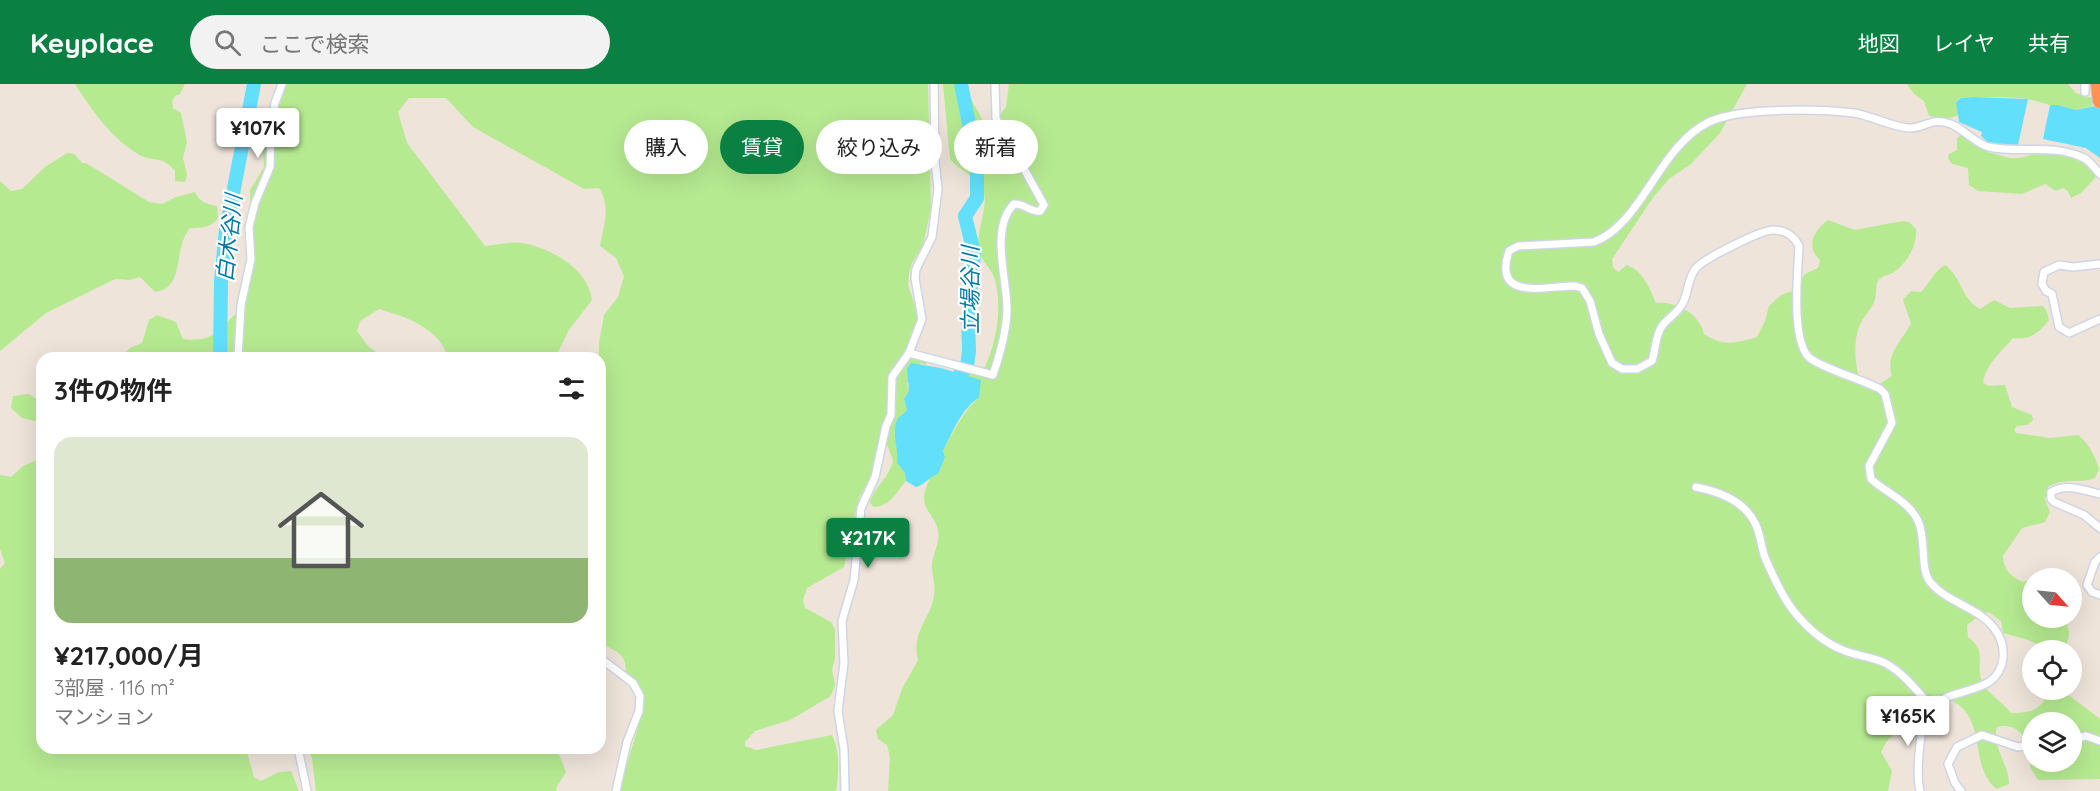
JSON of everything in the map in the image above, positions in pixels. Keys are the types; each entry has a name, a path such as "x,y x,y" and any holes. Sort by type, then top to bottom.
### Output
{"highway":[{"path":"2097,84 2100,101"}],"street":[{"path":"238,352 241,305 250,259 249,227 255,203 270,167 271,128 275,103 282,84"},
{"path":"845,791 843,786 844,749 838,711 844,663 842,621 854,580 861,507 875,477 886,426 891,415 892,377 909,353 922,319 915,278 916,269 932,237 938,189 935,161 934,84"},
{"path":"909,353 993,375 1001,351 1007,311 1001,262 1005,224 1014,204 1021,203 1036,212 1040,211 1044,205 1023,167 1008,150 996,118 995,84"},
{"path":"1920,791 1917,764 1931,707 1946,698 1994,680 2002,666 2003,650 2000,636 1983,617 1957,603 1930,582 1926,575 1923,536 1918,520 1902,501 1871,479 1869,466 1892,423 1885,394 1880,389 1810,359 1804,353 1798,324 1799,246 1796,238 1771,229 1704,261 1696,268 1687,282 1682,306 1662,326 1656,338 1652,361 1637,369 1622,369 1608,358 1590,301 1582,288 1575,286 1523,289 1506,276 1505,265 1509,251 1518,246 1594,242 1605,237 1614,231 1668,159 1690,134 1708,122 1729,114 1855,114 1910,128 1928,122 1942,122 1972,135 1987,147 2056,150 2085,158 2100,174"},
{"path":"2100,264 2052,267 2044,272 2042,284 2046,291 2052,294 2059,327 2069,333 2100,319"},
{"path":"1696,487 1715,490 1747,511 1756,525 1766,559 1778,586 1792,609 1808,626 1823,640 1847,652 1886,664 1898,672 1931,707"},
{"path":"2100,494 2070,487 2060,487 2051,492 2051,499 2054,502 2084,515 2100,528"},
{"path":"2100,557 2095,562 2087,585 2092,592 2100,595"},
{"path":"606,663 633,683 640,696 639,711 627,742 615,791"},
{"path":"1961,791 1955,783 1948,764 1957,747 1982,735 2022,746"},
{"path":"2082,737 2100,741"},
{"path":"299,754 307,791"}],"green space":[{"path":"75,84 185,84 180,94 175,96 172,102 173,108 181,113 187,142 183,158 187,175 185,182 175,181 175,171 166,162 143,157 119,140 95,113"},
{"path":"276,84 928,84 929,120 816,120 816,174 930,174 931,208 923,245 912,263 908,285 918,315 917,330 906,353 926,354 928,361 925,365 921,363 907,384 909,391 904,399 907,410 894,432 899,453 897,463 905,473 906,481 893,498 885,504 874,507 870,503 893,460 886,442 878,444 872,475 860,496 855,514 844,567 807,588 803,600 805,608 831,622 835,629 835,658 832,670 835,685 831,696 790,720 755,731 745,742 745,746 756,750 832,735 838,762 836,791 619,791 639,724 644,695 638,683 626,673 622,656 606,646 606,352 599,352 599,343 604,315 618,297 624,276 616,258 600,246 606,209 599,188 584,189 473,127 446,98 409,98 398,112 407,143 485,246 514,242 546,250 567,262 584,279 592,300 569,330 558,352 446,352 438,339 421,325 379,309 360,321 357,331 376,352 126,352 142,343 149,320 157,315 176,322 183,339 194,340 217,333 243,309 251,276 250,190 264,167 261,120 270,108 282,99 284,90"},
{"path":"943,84 963,84 982,120 954,120 954,163 950,159"},
{"path":"1009,84 1747,84 1720,133 1691,164 1669,179 1654,196 1612,259 1613,267 1618,272 1627,265 1638,272 1656,303 1671,304 1686,310 1698,320 1704,334 1717,341 1736,342 1757,337 1769,306 1781,295 1792,291 1805,274 1818,268 1820,260 1813,250 1813,239 1828,220 1855,230 1902,221 1909,222 1916,229 1915,241 1911,253 1899,268 1878,281 1874,303 1860,323 1855,357 1861,386 1872,389 1892,376 1890,368 1892,355 1911,323 1903,300 1911,291 1921,292 1937,271 1945,265 1951,270 1969,300 1980,309 1994,300 2010,308 2043,306 2047,312 2049,320 2041,329 2024,338 2013,338 1999,353 1991,364 1983,383 1989,386 2005,385 2012,407 2032,415 2033,420 2027,425 2017,426 2014,430 2016,433 2050,438 2078,435 2091,450 2099,469 2095,478 2060,482 2048,487 2045,500 2050,512 2045,522 2022,528 2003,556 2006,569 2022,581 2022,628 2068,628 2068,640 2028,640 2003,633 2001,621 1990,613 1984,612 1967,625 1968,637 1978,648 1980,675 1985,686 2011,713 2022,712 2022,735 2013,728 1997,727 1996,741 2009,784 1997,789 1989,782 1981,763 1971,720 1960,706 1942,695 1931,696 1887,741 1881,752 1892,771 1888,791 888,791 890,758 887,745 878,739 876,730 893,715 902,689 918,660 917,641 934,595 932,563 938,531 924,502 926,489 955,428 979,398 976,384 950,367 955,362 975,368 985,367 993,346 997,322 997,288 994,277 982,257 978,241 985,200 984,193 978,182 970,175 1038,174 1038,120 996,120 1006,107"},
{"path":"1907,84 2068,84 2076,93 2092,98 2092,106 2076,110 2028,99 1960,98 1956,102 1959,115 1946,119 1929,116 1924,101 1914,94"},
{"path":"1960,135 1988,152 2010,158 2046,152 2063,154 2079,161 2096,177 2081,193 2071,198 2068,191 2063,188 2056,191 2045,184 2022,194 1978,191 1969,185 1968,168 1952,164 1948,158 1949,154 1957,150 1957,139"},
{"path":"67,153 74,154 82,163 86,163 149,202 162,204 195,192 204,202 217,206 218,218 209,226 190,228 181,247 175,276 165,289 155,292 140,277 129,280 115,279 46,313 0,351 0,181 11,191 22,189 45,167"},
{"path":"29,394 36,399 36,422 22,418 11,408 13,396"},
{"path":"36,460 36,754 247,754 254,777 261,781 279,772 291,771 299,791 0,791 0,569 5,563 0,549 0,475 11,477 23,466"},
{"path":"2044,700 2075,700 2100,719 2100,779 2038,780 2033,772 2082,772 2082,712 2023,712 2039,706"},
{"path":"310,754 559,754 566,772 556,788 557,791 316,791"}],"water":[{"path":"1961,98 2028,99 2018,145 1990,144 1981,136 1982,132 1959,122 1956,102"},
{"path":"2050,105 2076,110 2100,105 2100,158 2086,148 2043,139"},
{"path":"911,363 941,368 981,380 979,398 968,407 954,429 943,451 945,457 938,474 916,487 906,481 905,473 897,463 895,436 897,420 907,410 904,399 909,391 907,369"}],"waterway":[{"name":"白木谷川","path":"220,352 221,281 226,230 254,84"},
{"name":"立場谷川","path":"950,387 967,366 968,320 974,253 965,216 977,198 976,159 961,84"}]}
